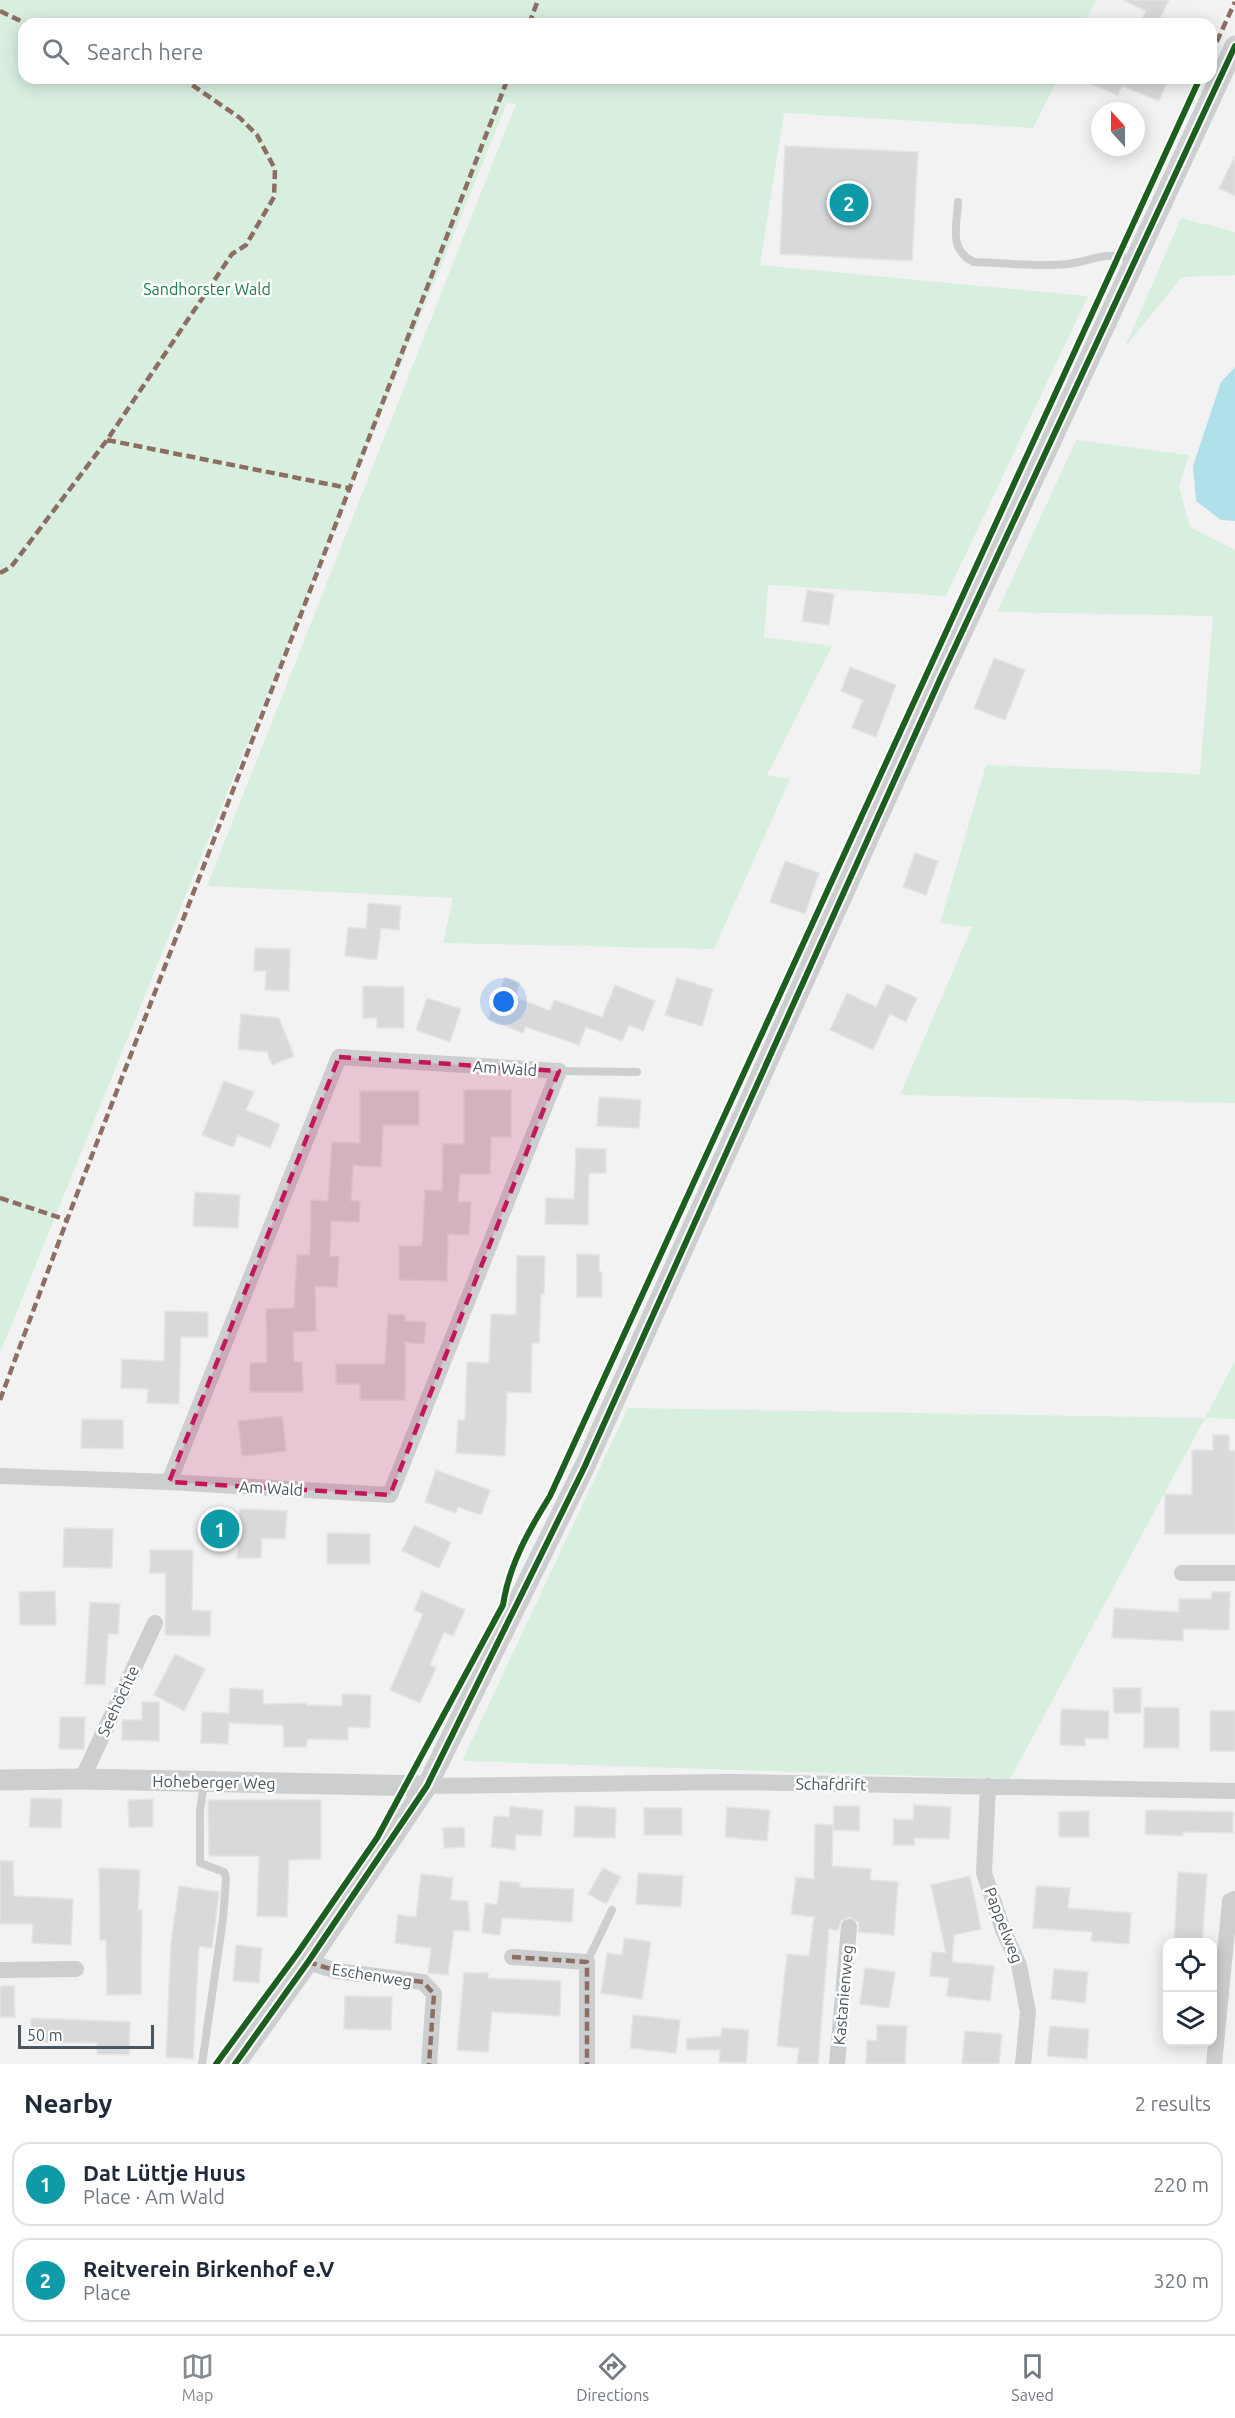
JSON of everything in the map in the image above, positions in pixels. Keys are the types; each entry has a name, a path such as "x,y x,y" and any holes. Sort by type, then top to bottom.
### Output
{"street":[{"path":"235,2064 308,1962 427,1786 584,1468 941,677 1235,46"},
{"name":"Am Wald","path":"0,1476 168,1482 390,1495 559,1071 339,1057 168,1482"},
{"path":"1182,1573 1235,1573"},
{"name":"Seehöchte","path":"82,1779 155,1623"},
{"name":"Hoheberger Weg","path":"0,1780 82,1779 427,1786"},
{"name":"Schafdrift","path":"427,1786 729,1782 1235,1791"},
{"name":"Pappelweg","path":"988,1786 984,1873 1003,1930 1020,1965 1028,2012 1023,2064"},
{"path":"1214,2064 1230,1901 1235,1899"},
{"name":"Kastanienweg","path":"837,2064 849,1927"},
{"path":"512,1957 587,1962 587,2064"},
{"name":"Eschenweg","path":"308,1962 337,1971 423,1982 434,1994 429,2064"},
{"path":"0,1970 76,1969"}],"lane":[{"path":"958,202 956,243 965,258 974,262 1067,264 1107,255 1135,261"},
{"path":"559,1071 637,1072"},
{"path":"202,2064 223,1919 226,1878 224,1872 200,1863 200,1811 204,1782"},
{"path":"587,1962 612,1910"}],"highlighted area":[{"path":"339,1057 559,1071 390,1495 169,1482"}],"green space":[{"name":"Sandhorster Wald","path":"0,0 1096,0 1087,18 18,18 18,84 1055,84 1033,128 784,113 760,265 1088,296 946,596 768,585 764,637 832,646 767,775 790,779 714,949 443,943 453,898 207,886 516,104 507,103 0,1353"},
{"path":"1181,218 1235,232 1235,275 1182,277 1125,347"},
{"path":"1076,440 1189,455 1179,486 1190,527 1235,550 1235,1103 900,1095 972,927 940,923 986,765 1200,774 1213,616 997,612"},
{"path":"1235,1361 1235,1419 1205,1418"},
{"path":"628,1408 1205,1418 1010,1779 462,1761"}],"water":[{"path":"1235,367 1235,521 1221,520 1196,501 1193,466 1221,382"}],"building":[{"path":"1123,0 1169,0 1160,18 1143,18 1146,11"},
{"path":"1091,84 1166,84 1159,101 1122,86 1118,95"},
{"path":"785,146 918,152 912,261 780,254"},
{"path":"1235,156 1235,196 1219,188"},
{"path":"807,590 834,594 829,625 802,621"},
{"path":"994,658 1025,670 1005,720 974,708"},
{"path":"850,667 896,685 876,737 852,728 863,700 841,691"},
{"path":"915,853 938,861 926,895 903,887"},
{"path":"785,861 819,873 805,914 770,902"},
{"path":"368,903 401,906 399,930 381,928 377,960 345,956 348,927 366,929"},
{"path":"255,948 290,949 289,991 265,990 266,971 254,971"},
{"path":"505,977 520,983 515,997 550,1011 554,1000 602,1017 615,985 655,1001 643,1031 629,1025 622,1041 586,1027 579,1045 526,1027 523,1033 488,1019"},
{"path":"677,978 713,989 702,1026 665,1015"},
{"path":"887,984 917,998 906,1022 890,1014 873,1050 830,1030 847,993 876,1007"},
{"path":"363,986 404,987 404,1028 377,1028 377,1018 363,1018"},
{"path":"427,998 461,1009 450,1042 416,1030"},
{"path":"241,1014 279,1018 294,1056 272,1065 267,1052 238,1049"},
{"path":"224,1081 254,1092 246,1110 280,1124 270,1148 238,1135 233,1147 202,1135"},
{"path":"464,1090 511,1090 511,1137 491,1137 490,1174 460,1174 458,1202 471,1202 469,1235 448,1234 447,1281 399,1280 399,1246 422,1246 425,1190 442,1191 443,1144 464,1144"},
{"path":"360,1091 419,1091 419,1125 383,1125 381,1167 353,1165 351,1201 360,1201 359,1222 331,1221 330,1256 339,1257 337,1287 315,1286 316,1331 293,1332 294,1362 302,1362 303,1392 250,1392 250,1363 267,1362 266,1309 294,1308 297,1255 310,1255 311,1200 328,1201 332,1142 360,1143"},
{"path":"599,1097 641,1100 639,1128 597,1126"},
{"path":"576,1148 606,1149 606,1173 589,1173 588,1225 545,1224 546,1198 574,1199"},
{"path":"195,1192 240,1195 238,1228 193,1226"},
{"path":"577,1254 599,1255 602,1297 577,1297"},
{"path":"517,1256 545,1256 539,1343 532,1343 531,1393 507,1392 505,1456 456,1453 458,1420 465,1420 467,1362 489,1363 491,1314 516,1315"},
{"path":"165,1311 208,1312 208,1337 181,1337 179,1404 147,1403 148,1389 121,1388 122,1359 164,1361"},
{"path":"388,1314 405,1315 405,1321 426,1322 424,1344 405,1342 405,1400 360,1400 360,1384 336,1384 336,1364 385,1364"},
{"path":"282,1416 286,1451 242,1456 238,1421"},
{"path":"82,1419 123,1420 123,1449 81,1448"},
{"path":"1213,1435 1229,1435 1229,1451 1235,1451 1235,1534 1165,1534 1165,1494 1192,1495 1192,1450 1213,1450"},
{"path":"436,1470 490,1490 481,1515 458,1507 456,1513 425,1502"},
{"path":"240,1509 287,1511 285,1539 262,1538 261,1558 237,1558 238,1542 210,1540 211,1516 239,1518"},
{"path":"414,1525 451,1542 439,1568 402,1551"},
{"path":"64,1528 113,1529 112,1568 63,1567"},
{"path":"327,1533 370,1534 370,1564 327,1564"},
{"path":"150,1550 193,1550 192,1610 211,1611 210,1636 165,1635 166,1573 150,1573"},
{"path":"55,1591 56,1625 20,1625 19,1592"},
{"path":"422,1591 465,1610 453,1636 444,1632 430,1665 436,1668 420,1703 390,1690 423,1614 414,1610"},
{"path":"1212,1592 1230,1592 1229,1630 1183,1629 1183,1641 1112,1638 1114,1608 1179,1612 1179,1599 1211,1599"},
{"path":"90,1602 120,1604 118,1634 108,1634 105,1685 85,1684"},
{"path":"175,1654 205,1669 184,1711 154,1695"},
{"path":"230,1688 263,1690 263,1704 306,1703 306,1705 342,1706 342,1694 371,1695 370,1728 348,1727 348,1740 307,1739 307,1747 284,1747 283,1725 229,1723 228,1744 201,1743 202,1712 229,1713"},
{"path":"1113,1688 1141,1688 1141,1713 1114,1713"},
{"path":"142,1702 159,1702 159,1741 122,1740 122,1720 142,1720"},
{"path":"1144,1707 1179,1708 1179,1748 1144,1748"},
{"path":"1061,1709 1109,1711 1108,1739 1085,1738 1085,1746 1060,1745"},
{"path":"1210,1711 1235,1711 1235,1751 1210,1751"},
{"path":"60,1717 85,1717 84,1749 59,1749"},
{"path":"31,1798 62,1799 61,1828 29,1827"},
{"path":"153,1799 153,1827 129,1827 128,1800"},
{"path":"208,1800 321,1800 321,1859 289,1860 287,1917 257,1916 259,1856 209,1856"},
{"path":"914,1805 951,1807 949,1839 914,1838 914,1845 893,1845 894,1819 913,1820"},
{"path":"510,1806 543,1810 541,1836 516,1835 515,1850 491,1847 494,1816 509,1817"},
{"path":"575,1806 616,1808 615,1838 574,1837"},
{"path":"834,1806 860,1806 859,1831 833,1830"},
{"path":"727,1807 770,1810 767,1841 725,1837"},
{"path":"644,1808 682,1808 682,1835 644,1835"},
{"path":"1146,1810 1233,1812 1233,1833 1183,1832 1183,1836 1145,1834"},
{"path":"1089,1811 1089,1837 1059,1837 1059,1812"},
{"path":"815,1824 833,1825 832,1866 871,1869 870,1880 898,1882 894,1935 859,1932 858,1922 849,1917 841,1921 838,1930 829,1929 818,2064 797,2064 799,2048 777,2046 787,1954 809,1956 814,1917 791,1914 796,1877 814,1879"},
{"path":"464,1827 465,1847 444,1848 443,1828"},
{"path":"0,1861 13,1861 14,1896 73,1899 71,1945 32,1943 33,1924 0,1924"},
{"path":"99,1868 140,1870 138,1910 142,1910 141,1994 107,1995 106,1940 100,1940"},
{"path":"603,1868 621,1877 606,1904 588,1894"},
{"path":"1178,1872 1207,1874 1202,1938 1174,1938"},
{"path":"638,1873 683,1876 681,1907 636,1904"},
{"path":"421,1874 453,1878 451,1900 468,1901 470,1931 454,1930 448,1975 428,1973 431,1948 395,1943 398,1915 416,1917"},
{"path":"970,1876 981,1929 954,1935 952,1962 994,1966 990,2001 947,1996 949,1978 930,1976 932,1952 946,1953 931,1885"},
{"path":"500,1881 520,1883 520,1887 574,1889 572,1922 502,1918 500,1935 482,1933 485,1903 497,1905"},
{"path":"179,1886 219,1892 212,1948 199,1946 193,2059 166,2057 171,1942"},
{"path":"1036,1886 1070,1888 1068,1908 1131,1913 1129,1944 1091,1941 1092,1932 1033,1928"},
{"path":"624,1938 651,1942 642,1999 601,1993 607,1953 622,1955"},
{"path":"236,1945 262,1948 259,1983 233,1981"},
{"path":"865,1968 895,1972 889,2008 860,2004"},
{"path":"1054,1969 1088,1972 1085,2003 1051,1999"},
{"path":"464,1973 488,1973 488,1978 561,1981 560,2016 492,2012 488,2052 457,2050"},
{"path":"0,1986 14,1986 15,2017 0,2017"},
{"path":"345,1996 392,1997 391,2030 344,2029"},
{"path":"633,2015 680,2020 676,2053 630,2048"},
{"path":"31,2018 130,2022 129,2055 97,2054 97,2043 31,2042"},
{"path":"877,2025 907,2026 905,2064 866,2064 867,2040 877,2041"},
{"path":"1050,2026 1089,2029 1087,2059 1047,2056"},
{"path":"722,2028 749,2030 746,2063 719,2062 720,2050 687,2050 686,2039 721,2036"},
{"path":"965,2031 1002,2034 999,2064 962,2064"}],"marked path":[{"path":"531,18 538,0"},
{"path":"1217,41 1235,2"},
{"path":"0,11 18,20"},
{"path":"0,573 11,567 107,440 232,254 246,245 274,197 275,169 257,135 240,118 191,84"},
{"path":"0,1400 67,1220 506,84"},
{"path":"107,440 348,488"},
{"path":"0,1198 67,1220"},
{"path":"512,1957 587,1962 587,2064"},
{"path":"308,1962 337,1971 423,1982 434,1994 429,2064"}],"cycle path":[{"path":"235,2064 308,1962 427,1786 584,1468 941,677 1235,46"},
{"path":"216,2064 297,1954 377,1838 503,1605 510,1576 521,1548 550,1496 1197,84"}],"place":[{"name":"Reitverein Birkenhof e.V","path":"849,203"},
{"name":"Dat Lüttje Huus","path":"220,1529"}]}
